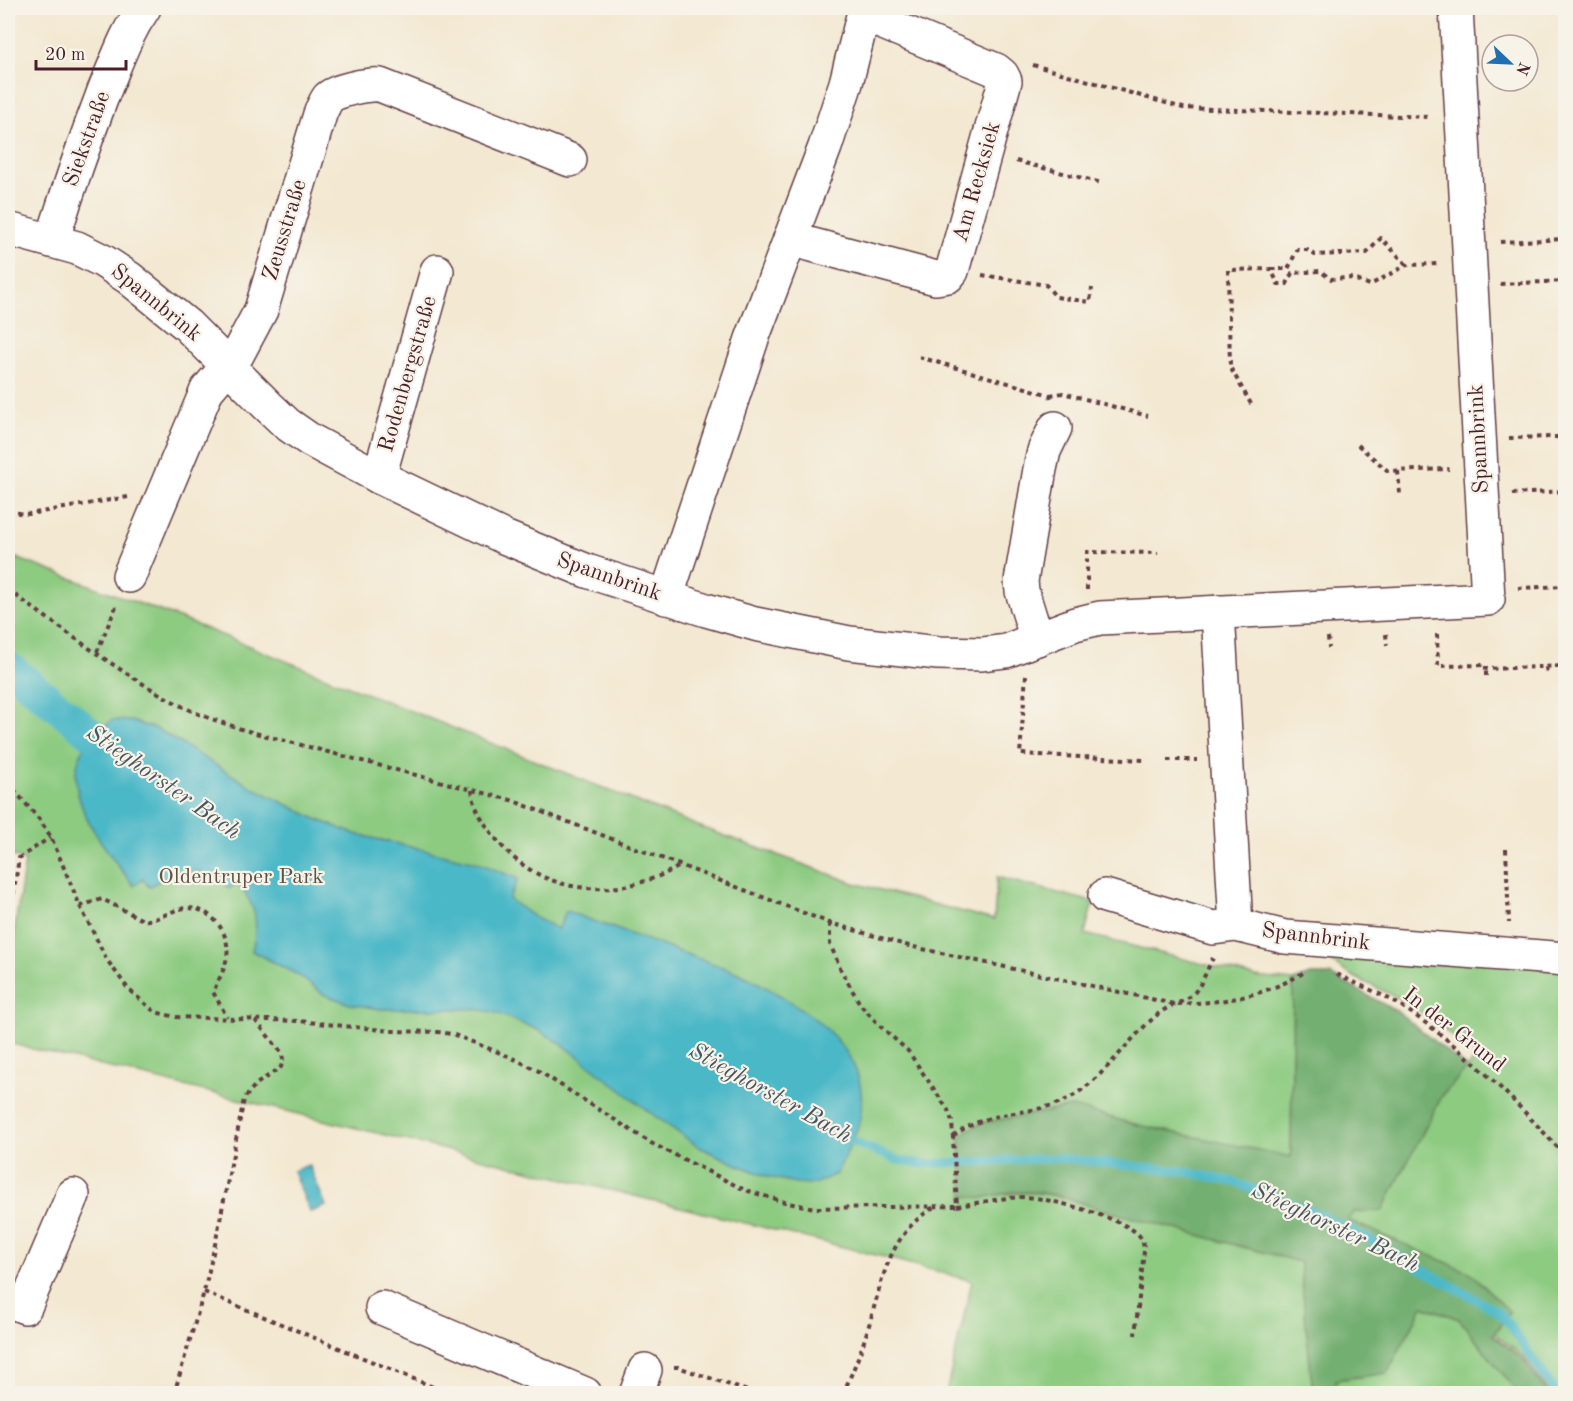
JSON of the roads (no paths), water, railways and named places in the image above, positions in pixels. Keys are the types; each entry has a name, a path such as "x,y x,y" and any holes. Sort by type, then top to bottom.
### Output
{"street":[{"name":"Siekstraße","path":"52,241 70,183 98,107 129,30 144,8"},
{"name":"Spannbrink","path":"8,229 86,252 129,278 187,324 287,424 310,440 379,477 545,555 666,598 755,624 849,643 963,655 998,652 1100,618 1488,599 1456,8"},
{"name":"Am Recksiek","path":"790,239 936,278 948,276 952,271 1005,81 996,70 865,11"},
{"path":"666,598 728,409 836,115 865,11"},
{"name":"Zeusstraße","path":"228,365 249,335 261,309 321,111 328,98 336,93 371,84 380,85 570,160"},
{"name":"Rodenbergstraße","path":"379,477 437,271"},
{"path":"129,576 207,390 228,365"},
{"path":"1037,639 1021,581 1044,451 1056,428"},
{"name":"Spannbrink","path":"1218,612 1236,925 1285,937 1566,959"},
{"path":"1105,896 1213,928 1236,925"},
{"path":"8,1300 25,1307 73,1196"},
{"path":"382,1308 549,1387 585,1394"}],"water":[{"path":"112,720 131,721 157,729 250,786 316,819 355,834 476,862 514,877 518,879 509,899 534,917 558,929 566,911 739,973 784,997 826,1028 843,1047 855,1068 861,1091 860,1118 853,1139 836,1174 814,1184 796,1183 769,1177 699,1147 652,1114 562,1044 538,1030 494,1012 474,1009 380,1009 350,1004 323,994 298,975 252,951 255,915 249,899 237,882 230,889 209,875 190,871 171,875 149,887 143,879 134,886 90,824 77,789 76,771 81,754 91,740"},
{"path":"309,1165 326,1206 310,1212 293,1171"}],"waterway":[{"name":"Stieghorster Bach","path":"8,667 94,736 130,761"},
{"name":"Stieghorster Bach","path":"851,1141 897,1160 922,1164 1059,1158 1182,1171 1234,1182 1310,1210 1363,1236 1497,1311 1508,1323 1557,1394"}],"park label":[{"name":"Oldentruper Park","path":"241,877"}]}
